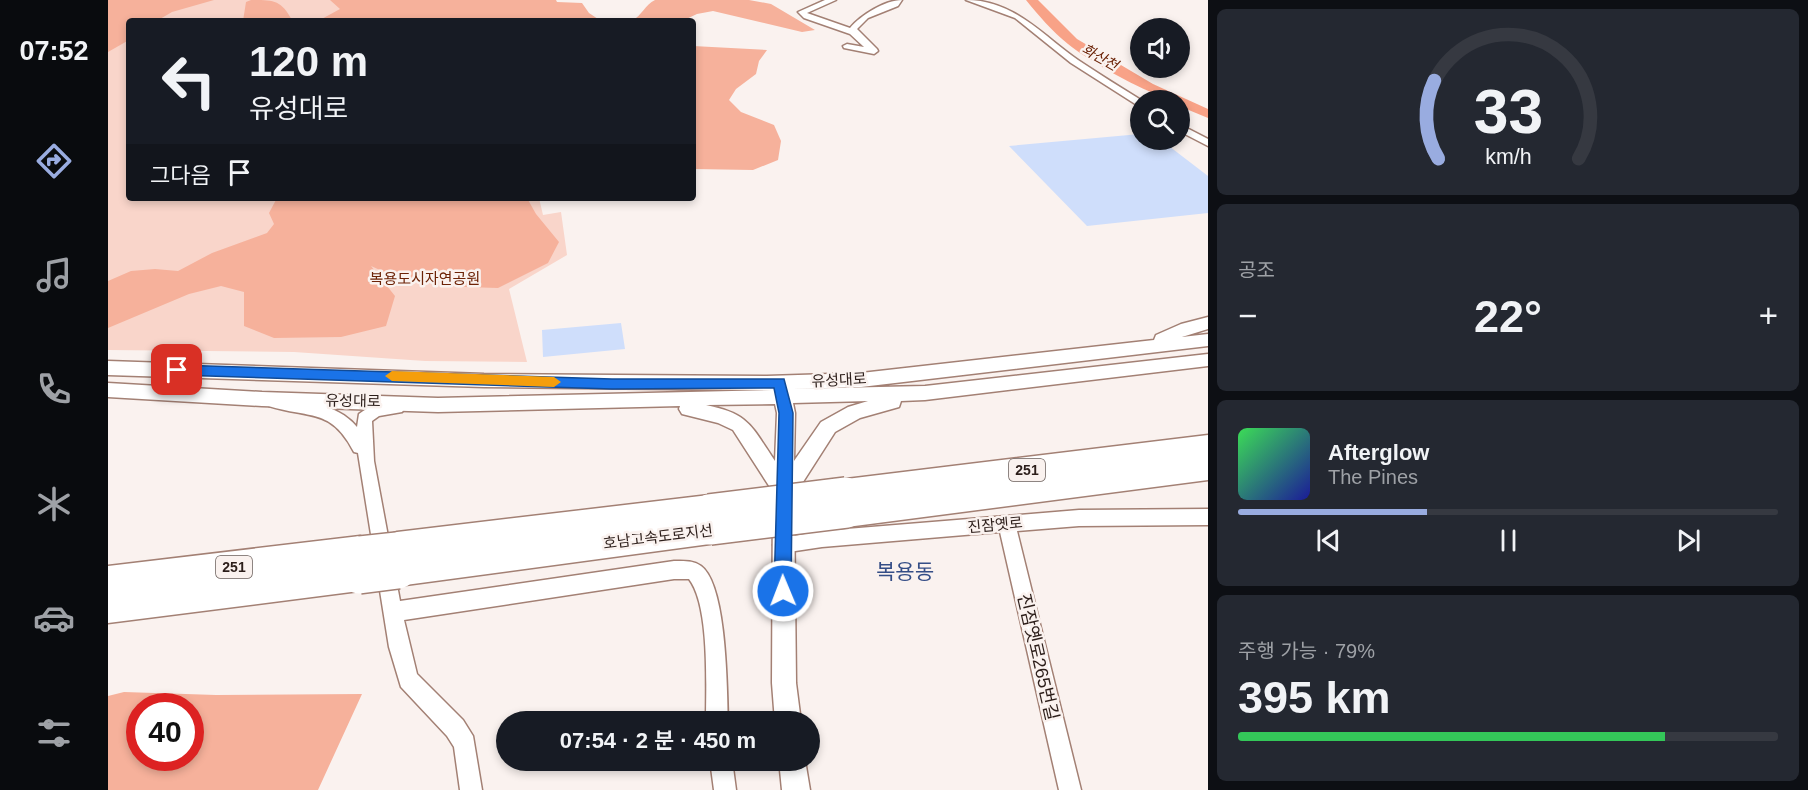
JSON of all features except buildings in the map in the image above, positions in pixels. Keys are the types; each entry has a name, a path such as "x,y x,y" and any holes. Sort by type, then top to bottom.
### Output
{"highway":[{"name":"호남고속도로지선","path":"846,502 1208,447"},
{"name":"호남고속도로지선","path":"108,606 397,558 846,502 1208,467"},
{"name":"호남고속도로지선","path":"108,582 360,563"}],"street":[{"path":"832,0 802,12 807,16 853,32 874,51 847,46"},
{"path":"853,32 857,22 865,16 896,3 898,0"},
{"path":"970,0 1018,16 1074,61 1130,97"},
{"path":"1190,133 1208,143"},
{"path":"1146,346 1187,328 1208,322"},
{"name":"유성대로","path":"108,390 262,399 438,405 624,402 781,390 1208,340"},
{"name":"유성대로","path":"108,368 925,393 1208,360"},
{"path":"1139,368 1208,368"},
{"path":"781,390 786,413 782,545 784,683 787,711"},
{"path":"785,492 828,426 855,412 925,393"},
{"path":"262,399 328,413 342,420 353,430 366,461"},
{"path":"624,402 705,411 740,426 785,492"},
{"path":"438,405 410,409 389,408 369,413 364,418 363,429 366,461 399,647 408,680 455,728 465,744 471,790"},
{"name":"진잠옛로","path":"782,545 822,539 1078,518 1208,517"},
{"name":"진잠옛로265번길","path":"1007,524 1070,790"},
{"path":"393,612 688,569 696,573 704,583 709,595 716,711"},
{"path":"722,771 725,790"},
{"path":"793,771 796,790"}],"green space":[{"name":"복용도시자연공원","path":"108,0 540,0 545,18 126,18 126,201 540,201 543,215 561,212 567,255 509,289 527,362 425,361 294,352 108,350"}],"shaded area":[{"path":"108,0 214,0 172,12 162,18 126,18 126,42 108,52"},
{"path":"266,0 276,2 284,8 291,18 243,18 246,2"},
{"path":"330,0 556,0 557,2 582,3 589,13 596,18 324,18 340,9"},
{"path":"655,0 749,0 771,4 815,30 802,32 713,11 688,18 636,18"},
{"path":"696,46 767,50 759,61 756,74 736,89 729,100 741,112 774,125 781,141 778,160 753,170 696,169"},
{"path":"275,201 529,201 536,214 559,242 548,263 498,288 465,287 442,278 402,280 371,266 395,296 386,326 341,337 274,338 244,326 244,292 221,286 189,294 108,328 108,281 131,271 155,269 178,271 212,253 267,233 274,224 269,213"},
{"path":"124,692 155,693 126,693 126,771 204,771 204,695 362,694 318,790 108,790 108,696"}],"waterway":[{"name":"화산천","path":"1032,0 1073,42 1155,90"},
{"name":"화산천","path":"1190,106 1208,114"}],"slow traffic":[{"path":"392,376 554,382"}],"district":[{"name":"복용동","path":"905,572"}],"route":[{"path":"177,370 612,384 779,382 786,413 783,591"}]}
